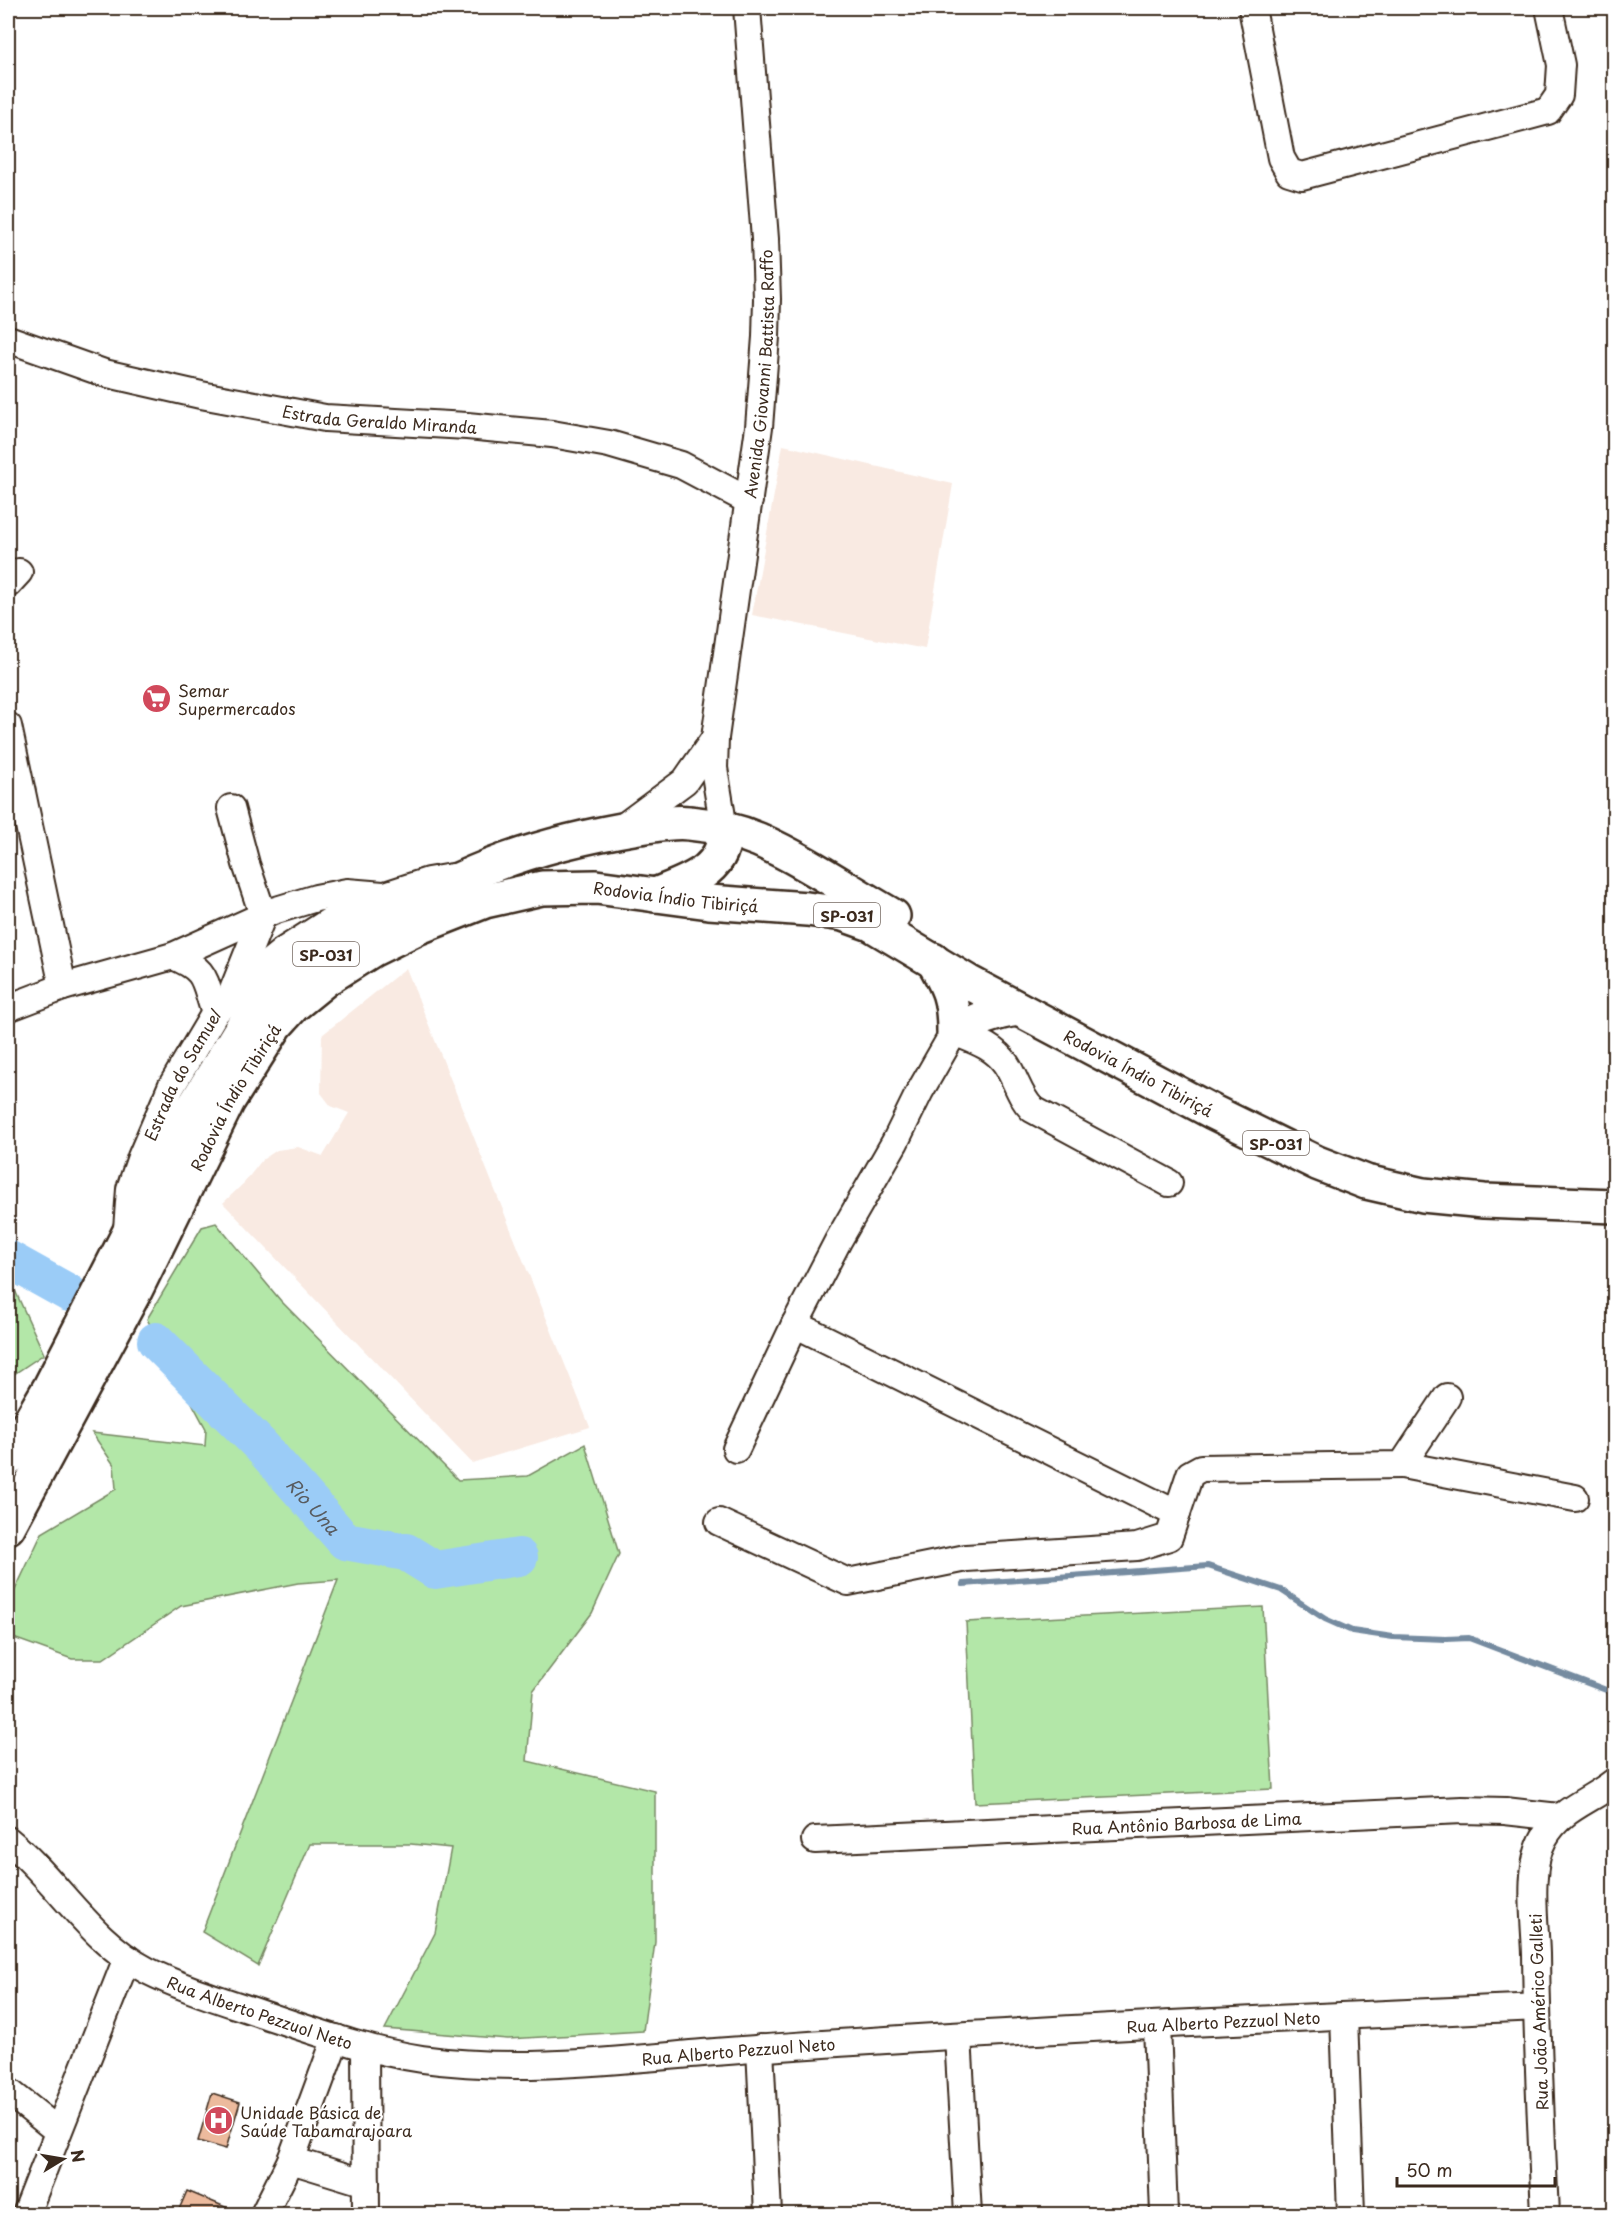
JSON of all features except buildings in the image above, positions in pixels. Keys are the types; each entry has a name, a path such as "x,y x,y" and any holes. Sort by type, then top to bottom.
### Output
{"highway":[{"name":"Rodovia Índio Tibiriçá","path":"8,1459 50,1387 193,1108 244,1024 269,995 301,969 341,945 469,875 522,854 618,831 687,822 724,829 758,840 986,968 1265,1116 1352,1157 1407,1173 1462,1181 1614,1186"},
{"path":"653,895 693,880 708,870 722,849 725,841 724,829"},
{"name":"Rodovia Índio Tibiriçá","path":"8,1527 136,1289 228,1101 264,1041 294,1005 326,979 372,950 419,927 485,901 542,888 596,887 843,914 872,924 968,982 1213,1112 1317,1163 1366,1182 1423,1196 1484,1201 1614,1206"},
{"path":"933,960 951,993 954,1008 954,1032 984,1016 999,1011 1018,1009"}],"street":[{"name":"Avenida Giovanni Battista Raffo","path":"724,829 714,768 715,738 759,427 767,299 758,132 747,8"},
{"path":"1252,8 1281,158 1289,172 1302,176 1548,111 1558,94 1561,65 1549,8"},
{"name":"Estrada Geraldo Miranda","path":"8,339 104,374 325,418 467,426 552,434 609,444 681,465 749,501"},
{"path":"8,726 63,987"},
{"name":"Avenida Giovanni Battista Raffo","path":"618,831 685,781 715,738"},
{"path":"222,1005 263,915 231,808"},
{"path":"222,1005 244,983 283,951 330,921 385,895 428,880 469,875"},
{"path":"8,1008 63,987 173,956 263,915 316,898 347,892 385,895"},
{"name":"Estrada do Samuel","path":"126,1239 130,1190 141,1157 171,1087 222,1005 193,964 173,956"},
{"path":"736,1449 795,1324 838,1241 954,1032 989,1047 999,1055 1007,1065 1019,1092 1032,1109 1169,1183"},
{"path":"795,1324 1177,1514"},
{"path":"1402,1466 1448,1397"},
{"path":"719,1522 848,1582 966,1558 1137,1547 1169,1537 1190,1474 1201,1468 1402,1466 1575,1498"},
{"path":"1559,1816 1614,1784"},
{"name":"Rua Antônio Barbosa de Lima","path":"815,1840 1462,1810 1559,1816"},
{"name":"Rua João Américo Galleti","path":"1545,2214 1534,1881 1536,1856 1544,1837 1559,1816"},
{"name":"Rua Alberto Pezzuol Neto","path":"8,1840 23,1853 88,1924 127,1958 148,1971 199,1993 336,2038 365,2047 423,2059 486,2064 572,2064 759,2048 958,2036 1537,2007"},
{"path":"26,2214 127,1958"},
{"path":"1344,2016 1352,2214"},
{"path":"1156,2025 1164,2214"},
{"path":"958,2036 968,2214"},
{"path":"264,2214 291,2160 336,2038"},
{"path":"365,2047 366,2214"},
{"path":"759,2048 768,2214"},
{"path":"8,2091 58,2132"},
{"path":"291,2160 366,2182"}],"shaded area":[{"path":"783,445 953,484 925,649 752,615"},
{"path":"406,968 590,1427 472,1463 223,1203 244,1183 262,1160 277,1150 298,1147 323,1156 349,1113 331,1106 321,1093 322,1035"}],"green space":[{"path":"216,1223 281,1301 458,1480 528,1476 585,1444 619,1554 592,1613 533,1691 527,1761 655,1791 655,1942 643,2031 508,2039 385,2029 435,1933 451,1848 411,1844 310,1844 258,1966 202,1932 338,1580 298,1583 181,1606 103,1659 72,1659 8,1636 8,1605 42,1533 116,1489 114,1465 92,1433 205,1446 206,1429 147,1319 202,1227"},
{"path":"8,1275 44,1354 8,1378"},
{"path":"1263,1607 1273,1789 975,1803 966,1622"}],"waterway":[{"name":"Rio Una","path":"8,1259 69,1293"},
{"name":"Rio Una","path":"156,1341 261,1446 345,1541 406,1552 435,1570 519,1557"},
{"path":"963,1584 1208,1566 1281,1590 1325,1619 1352,1631 1393,1637 1469,1638 1614,1693"}],"place":[{"name":"Semar Supermercados","path":"157,699"},
{"name":"Unidade Básica de Saúde Tabamarajoara","path":"219,2121"}]}
